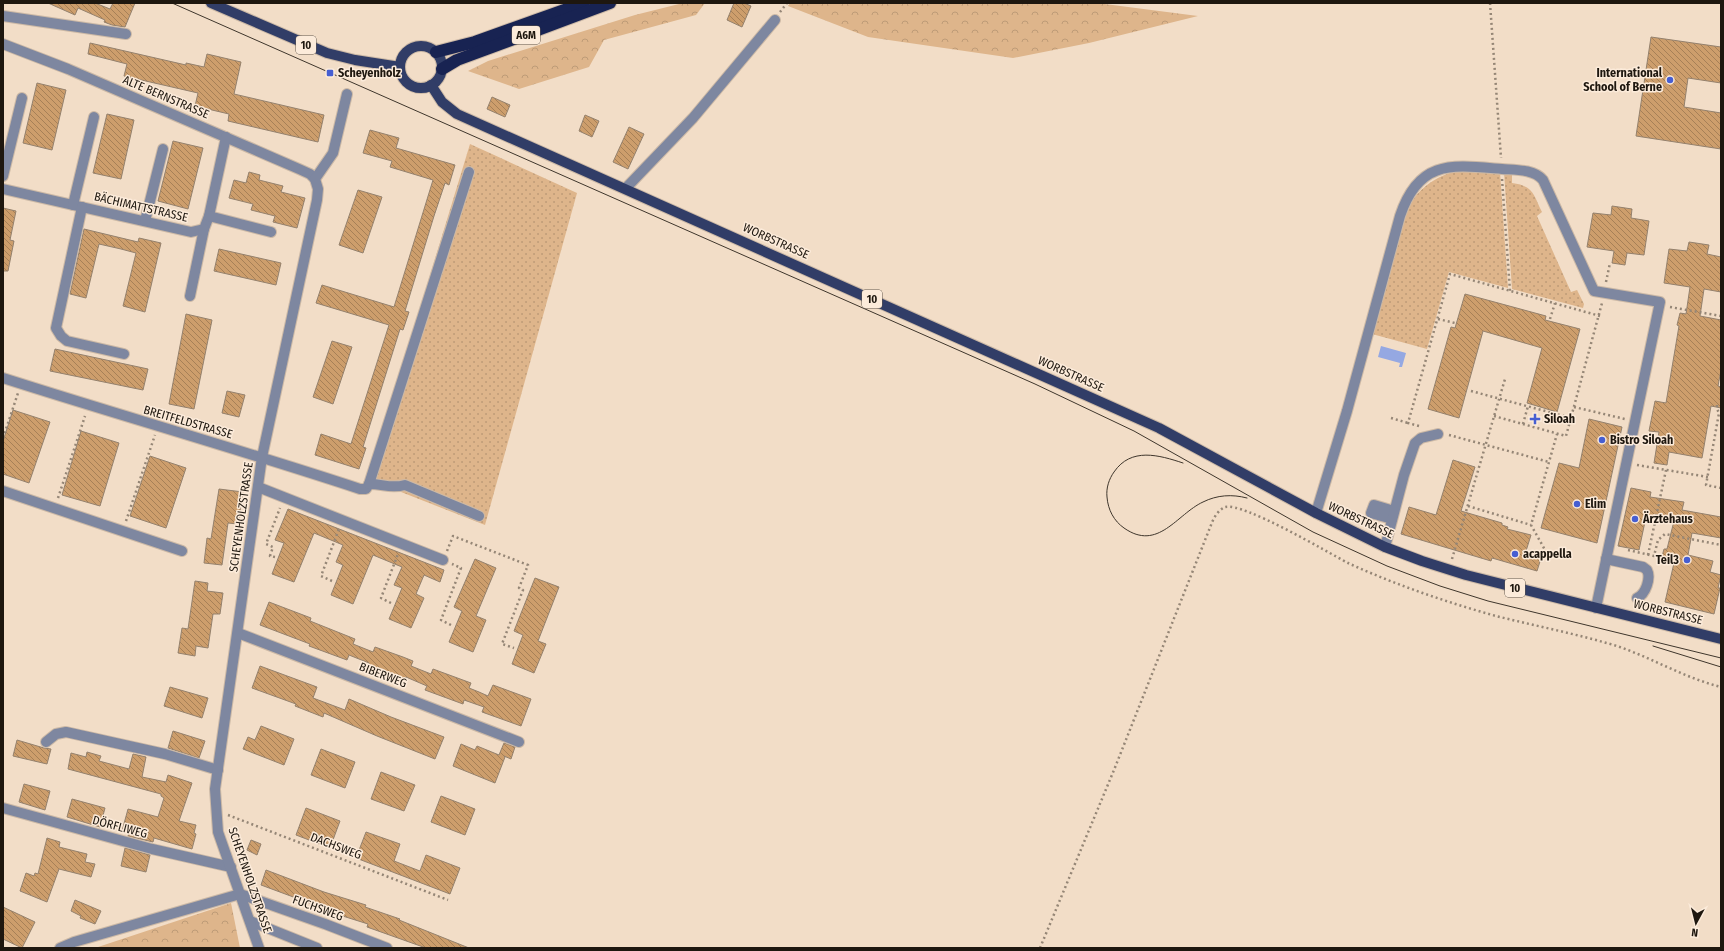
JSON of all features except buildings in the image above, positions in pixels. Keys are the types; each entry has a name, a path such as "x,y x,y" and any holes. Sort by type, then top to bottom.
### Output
{"highway":[{"name":"A6M","path":"436,52 482,40 584,3"},
{"name":"A6M","path":"442,69 457,60 610,3"}],"main road":[{"name":"10","path":"211,3 327,53 355,60 400,67"},
{"path":"421,46 429,47 436,52 440,56 442,69 439,78 431,85 424,88 410,85 401,74 400,67 406,52 421,46"},
{"name":"WORBSTRASSE","path":"431,85 442,102 457,114 626,188 1159,428 1316,513 1385,547 1449,570 1721,639"}],"street":[{"path":"3,16 126,34"},
{"path":"626,188 693,118 775,20"},
{"name":"ALTE BERNSTRASSE","path":"3,44 68,69 226,137 310,174 315,179"},
{"path":"315,179 333,153 347,94"},
{"path":"3,176 22,98"},
{"path":"94,117 56,328 61,336 67,341 124,354"},
{"path":"190,296 204,228 209,216 226,137"},
{"path":"145,221 163,149"},
{"path":"1316,513 1347,411 1398,224 1406,200 1422,180 1444,167 1460,166 1528,172 1540,177 1594,292 1660,302 1596,608"},
{"path":"368,487 469,172"},
{"name":"SCHEYENHOLZSTRASSE","path":"259,948 218,832 215,789 262,457 294,300 318,200 318,189 315,179"},
{"name":"BÄCHIMATTSTRASSE","path":"3,189 191,232 204,228"},
{"path":"209,216 270,232"},
{"name":"BREITFELDSTRASSE","path":"3,378 158,427 262,457 360,489 381,484 393,488 404,485 479,516"},
{"path":"1385,547 1415,443 1419,439 1440,434"},
{"path":"258,487 443,560"},
{"path":"3,491 182,551"},
{"path":"1372,509 1393,515"},
{"path":"1606,559 1643,567 1647,570 1648,576 1646,588 1641,596 1637,598"},
{"name":"BIBERWEG","path":"238,633 518,742"},
{"path":"46,742 56,734 66,732 165,754 218,770"},
{"name":"DÖRFLIWEG","path":"3,808 152,849 231,867"},
{"path":"60,948 74,942 240,894"},
{"name":"FUCHSWEG","path":"240,894 387,948"},
{"path":"250,921 317,948"}],"path":[{"path":"1490,3 1510,291"},
{"path":"1494,416 1566,436 1600,316 1610,263"},
{"path":"1408,424 1450,274 1600,316"},
{"path":"1550,319 1555,303"},
{"path":"1659,305 1721,316"},
{"path":"1438,319 1455,323"},
{"path":"1449,570 1505,379"},
{"path":"3,438 21,384"},
{"path":"1471,391 1571,418"},
{"path":"55,508 89,405"},
{"path":"1717,405 1717,409 1720,413 1706,486 1721,488"},
{"path":"1523,424 1528,406"},
{"path":"1574,407 1635,421"},
{"path":"1391,418 1421,427"},
{"path":"1717,428 1721,425"},
{"path":"123,531 158,427"},
{"path":"1440,434 1549,462"},
{"path":"1549,557 1531,524 1557,434"},
{"path":"1626,463 1708,477"},
{"path":"1648,555 1666,470"},
{"path":"275,557 270,556 273,547 266,544 285,497"},
{"path":"1468,506 1531,524"},
{"path":"1040,948 1114,770 1210,525 1217,514 1225,507 1234,507 1255,514 1349,563 1433,597 1497,616 1618,647 1647,657 1697,680 1721,687"},
{"path":"332,581 321,576 343,520"},
{"path":"1609,546 1654,556 1658,540 1665,534 1721,545"},
{"path":"451,626 440,620 461,568 443,560 453,536 528,565 519,588 523,590 502,644 514,648"},
{"path":"390,603 381,598 402,543"},
{"name":"DACHSWEG","path":"217,811 448,900"}],"green space":[{"path":"683,3 705,3 696,15 604,40 589,67 519,89 468,71 488,61 635,15"},
{"path":"790,3 1097,3 1198,16 1089,43 1013,58 868,37 788,6"},
{"path":"470,144 577,193 485,525 368,479"},
{"path":"1456,171 1500,172 1508,288 1449,272 1427,349 1372,334 1403,217 1413,200 1424,188 1438,178"},
{"path":"1504,172 1512,173 1512,183 1525,186 1532,192 1542,212 1537,216 1571,292 1577,290 1584,304 1583,308 1512,289"},
{"path":"231,903 240,948 95,948"}],"water":[{"path":"1381,346 1406,353 1402,367 1399,367 1400,363 1378,357"}],"tram line":[{"path":"172,3 1035,384 1134,431 1313,532 1387,566 1440,586 1488,601 1721,658"},
{"path":"1183,463 1146,455 1137,456 1121,464 1114,472 1108,484 1107,490 1109,506 1112,515 1117,522 1124,528 1136,534 1147,536 1166,528 1208,500 1225,496 1247,498"},
{"path":"1653,646 1721,667"}],"place":[{"name":"Scheyenholz","path":"330,73"},
{"name":"International School of Berne","path":"1670,80"},
{"name":"Siloah","path":"1535,419"},
{"name":"Bistro Siloah","path":"1602,440"},
{"name":"Elim","path":"1577,504"},
{"name":"Ärztehaus","path":"1635,519"},
{"name":"acappella","path":"1515,554"},
{"name":"Teil3","path":"1687,560"}]}
